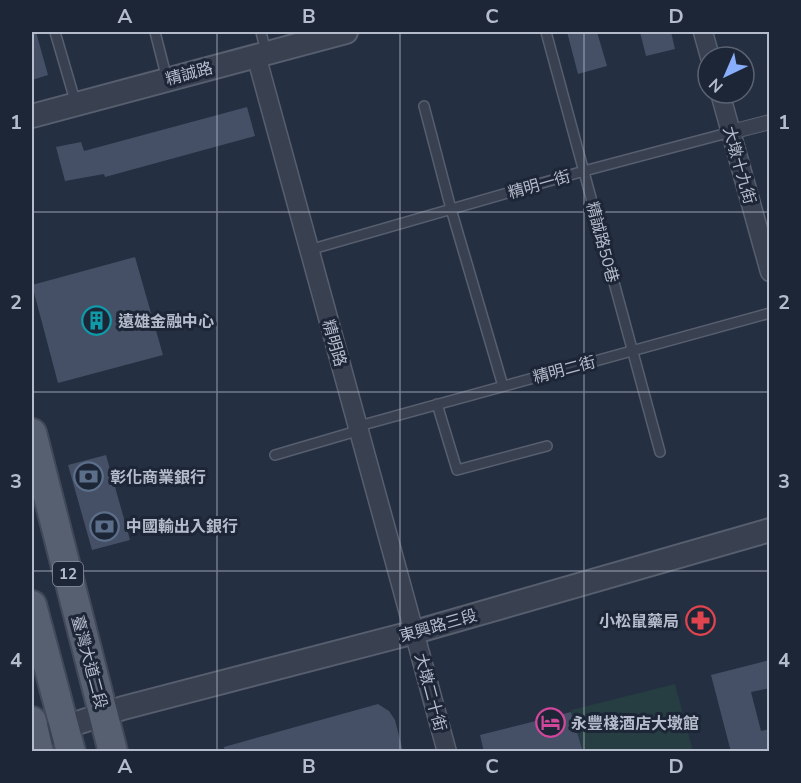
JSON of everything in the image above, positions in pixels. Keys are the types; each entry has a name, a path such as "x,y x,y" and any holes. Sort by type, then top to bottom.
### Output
{"main road":[{"name":"臺灣大道二段","path":"32,433 113,752"},
{"path":"32,604 68,739"}],"street":[{"name":"精誠路","path":"32,116 167,79 261,46 346,32"},
{"name":"精明路","path":"261,46 309,250 415,632"},
{"name":"大墩十九街","path":"723,105 770,272"},
{"name":"精明一街","path":"731,132 770,122"},
{"name":"東興路三段","path":"34,738 68,739 104,714 415,632 770,530"},
{"name":"大墩二十街","path":"415,632 447,752"}],"lane":[{"path":"55,32 76,104"},
{"path":"155,32 167,79"},
{"name":"精誠路50巷","path":"546,32 660,452"},
{"path":"424,106 451,209 503,386"},
{"name":"精明一街","path":"309,250 584,171 731,132"},
{"name":"精明二街","path":"275,456 350,433 359,426 770,313"},
{"path":"437,404 457,470 547,446"}],"green space":[{"path":"675,684 693,751 583,751 571,710"}],"building":[{"path":"32,32 36,32 48,75 32,80"},
{"path":"567,32 597,32 607,66 578,74"},
{"path":"640,32 671,32 675,49 646,56"},
{"path":"247,107 255,136 105,177 104,174 65,181 56,147 81,142 84,151"},
{"name":"遠雄金融中心","path":"135,257 163,355 58,383 32,285"},
{"path":"106,455 130,540 92,550 68,465"},
{"path":"770,660 770,688 751,692 761,731 770,729 770,752 731,752 711,675"},
{"path":"378,704 389,711 395,720 403,752 225,752 224,747"},
{"name":"永豐棧酒店大墩館","path":"571,712 583,752 484,752 480,735"}],"place":[{"name":"遠雄金融中心","path":"97,321"},
{"name":"彰化商業銀行","path":"89,477"},
{"name":"中國輸出入銀行","path":"105,526"},
{"name":"小松鼠藥局","path":"700,621"},
{"name":"永豐棧酒店大墩館","path":"550,723"}]}
